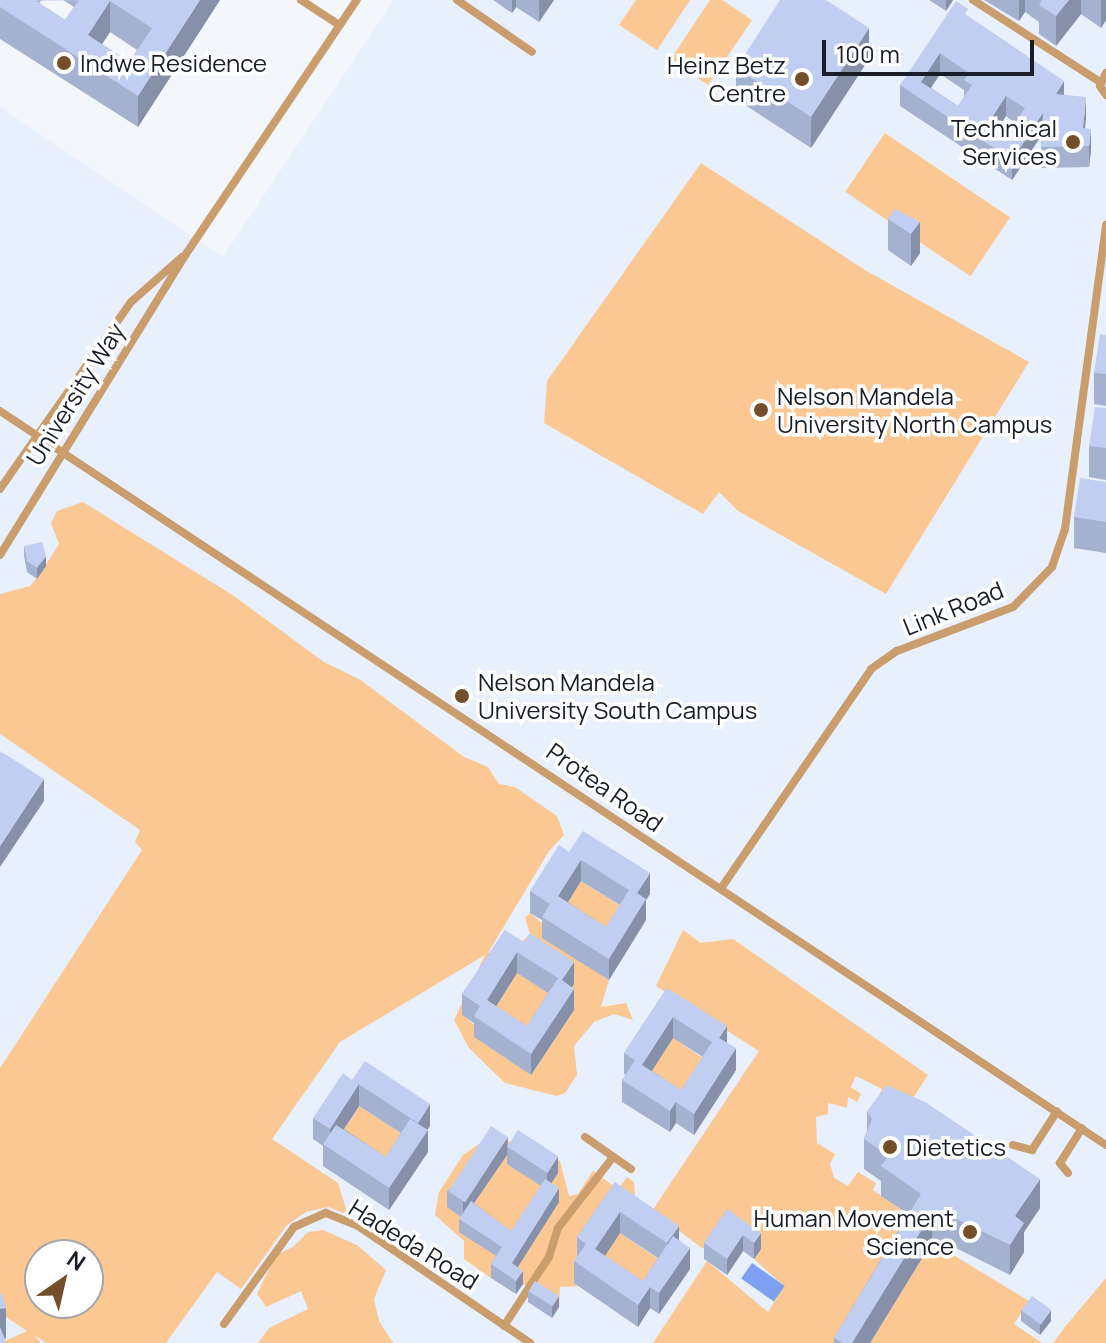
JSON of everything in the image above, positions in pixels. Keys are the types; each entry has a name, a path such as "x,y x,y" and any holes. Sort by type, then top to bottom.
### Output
{"lane":[{"path":"301,0 339,25"},
{"name":"University Way","path":"0,555 186,254 357,0"},
{"path":"457,0 532,52"},
{"path":"973,0 1100,82 1106,95"},
{"path":"1100,82 1106,73"},
{"name":"Link Road","path":"722,887 871,669 897,651 1013,607 1052,567 1065,529 1089,345 1103,269 1106,225"},
{"name":"University Way","path":"0,489 131,302 186,254"},
{"path":"1089,345 1106,347"},
{"name":"Protea Road","path":"0,411 722,887 1106,1145"},
{"path":"1013,1145 1032,1150 1057,1111"},
{"path":"1068,1173 1060,1163 1082,1128"},
{"path":"585,1137 631,1169"},
{"path":"504,1326 549,1257 558,1228 613,1157"},
{"name":"Hadeda Road","path":"224,1324 294,1227 326,1213 358,1226 530,1343"}],"shaded area":[{"name":"Nelson Mandela University South Campus","path":"394,0 1106,0 1106,1343 0,1343 0,107 223,257"},
{"path":"636,0 690,0 657,50 619,25"},
{"path":"710,0 722,0 752,20 708,85 671,59"},
{"path":"885,133 1010,217 970,276 845,192"},
{"path":"701,163 865,270 1029,362 886,594 738,511 719,492 703,514 544,423 547,381"},
{"path":"83,502 234,596 324,662 359,679 464,757 488,767 499,784 515,787 557,816 564,835 549,851 488,953 519,944 530,934 525,918 530,913 609,980 601,1007 626,1003 633,1020 614,1014 594,1022 574,1046 577,1075 565,1093 557,1096 505,1083 469,1048 454,1020 485,955 340,1042 272,1139 338,1183 348,1215 328,1207 306,1212 287,1225 241,1289 217,1272 166,1343 46,1343 34,1335 41,1343 0,1343 27,1331 0,1313 0,1068 142,850 135,842 140,830 0,734 0,594 30,586 40,574 59,544 51,523 57,511","holes":["531,955 574,1010 531,1075 463,1015"]},
{"path":"581,881 629,911 606,949 558,918"},
{"path":"683,930 701,943 733,939 928,1075 902,1115 879,1095 882,1089 856,1076 851,1087 861,1094 857,1102 848,1097 847,1108 828,1103 828,1114 816,1117 817,1143 835,1154 830,1164 834,1178 848,1186 858,1172 876,1183 873,1190 921,1223 849,1343 653,1343 707,1261 768,1312 784,1286 754,1259 760,1249 702,1248 652,1211 759,1051 656,986"},
{"path":"517,973 559,999 528,1047 487,1021"},
{"path":"673,1038 712,1064 680,1112 641,1085"},
{"path":"359,1106 411,1140 386,1178 334,1144"},
{"path":"492,1135 560,1161 569,1196 578,1194 593,1171 618,1189 627,1177 634,1182 635,1195 579,1286 560,1287 559,1307 498,1268 491,1278 464,1259 464,1241 435,1215 439,1192 463,1155"},
{"path":"323,1230 357,1245 386,1270 374,1299 379,1321 393,1343 258,1343 269,1328 308,1309 301,1291 266,1307 257,1294 276,1255 293,1247 308,1232"},
{"path":"620,1233 668,1265 643,1303 595,1270"},
{"path":"932,1242 1029,1301 1014,1324 1042,1343 870,1343"},
{"path":"1106,1278 1106,1343 1053,1343 1064,1328"}],"water":[{"path":"752,1263 785,1286 774,1302 741,1279"}],"building":[{"path":"0,0 35,0 65,20 79,0 200,0 138,96 0,7","holes":["110,1 152,28 129,62 88,35"]},
{"name":"Heinz Betz Centre","path":"780,0 826,0 869,28 811,117 736,68"},
{"path":"1042,0 1069,0 1056,16 1039,5"},
{"path":"956,1 968,9 965,14 1064,81 1056,94 1086,97 1083,128 1091,129 1089,146 1041,147 1043,113 1012,160 900,85","holes":["940,53 969,73 964,80 972,85 958,106 921,82","1006,96 1025,108 1005,138 987,125"]},
{"path":"895,209 920,222 911,234 888,219"},
{"path":"1100,334 1106,335 1106,374 1094,373"},
{"path":"1095,407 1106,408 1106,448 1089,446"},
{"path":"1080,478 1106,482 1106,522 1074,517"},
{"path":"42,542 46,556 37,568 27,561 24,546"},
{"path":"0,751 44,779 0,846"},
{"path":"583,831 650,873 637,893 646,899 609,959 542,917 550,904 530,891 559,845 569,852","holes":["581,860 629,890 606,927 558,896"]},
{"path":"505,930 524,942 530,933 574,962 562,980 574,989 531,1054 474,1016 480,1006 462,994","holes":["517,952 558,978 527,1026 487,1000"]},
{"path":"667,988 727,1026 719,1038 736,1048 694,1114 676,1102 670,1111 622,1080 635,1060 624,1053","holes":["673,1017 712,1042 681,1090 642,1065"]},
{"path":"365,1061 430,1104 418,1123 359,1084 330,1129 313,1118 343,1073 352,1080"},
{"path":"887,1085 925,1102 1040,1179 1015,1216 1024,1223 1010,1245 942,1212 932,1213 852,1343 844,1343 834,1338 921,1194 881,1166 888,1156 864,1139 872,1119 867,1111"},
{"path":"410,1119 428,1130 389,1188 323,1144 336,1125 386,1157"},
{"path":"491,1126 508,1137 465,1202 449,1191"},
{"path":"518,1130 558,1156 547,1173 507,1147"},
{"path":"545,1179 559,1188 512,1263 523,1271 516,1281 491,1264 502,1247 459,1219 471,1201 511,1231"},
{"path":"615,1182 679,1226 667,1243 620,1212 595,1249 643,1281 673,1236 690,1248 659,1293 650,1287 638,1305 574,1261 586,1244 577,1237"},
{"path":"727,1209 761,1233 754,1243 743,1235 727,1259 704,1243"},
{"path":"535,1281 559,1296 552,1306 529,1291"},
{"path":"2,1294 6,1308 0,1309"},
{"path":"1032,1296 1051,1310 1041,1325 1021,1311"},
{"path":"0,1327 5,1339 4,1343 0,1343"}],"place":[{"name":"Indwe Residence","path":"64,63"},
{"name":"Heinz Betz Centre","path":"802,79"},
{"name":"Technical Services","path":"1073,142"},
{"name":"Nelson Mandela University North Campus","path":"761,410"},
{"name":"Nelson Mandela University South Campus","path":"462,696"},
{"name":"Dietetics","path":"890,1147"},
{"name":"Human Movement Science","path":"970,1232"}]}
